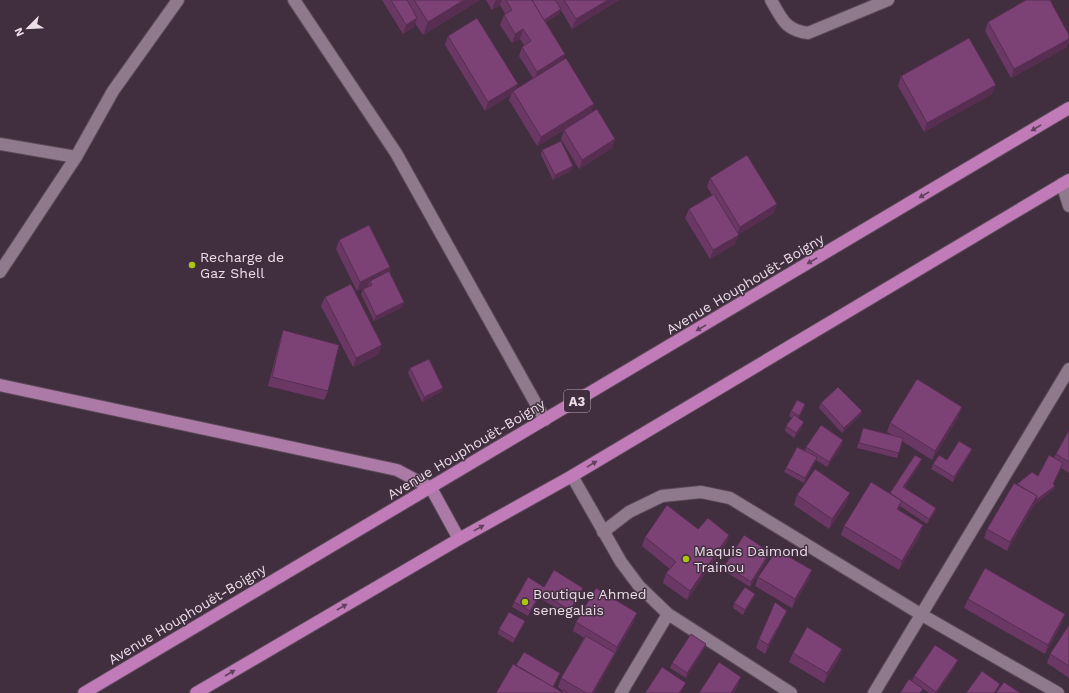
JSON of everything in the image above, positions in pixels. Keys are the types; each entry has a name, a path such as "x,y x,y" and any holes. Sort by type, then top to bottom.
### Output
{"highway":[{"name":"Avenue Houphouët-Boigny","path":"84,693 1069,108"},
{"path":"196,693 459,539 572,476 1065,182"}],"main road":[{"path":"0,385 397,470 431,488 459,539"}],"street":[{"path":"0,272 76,157 113,91 178,0"},
{"path":"294,0 396,153 545,420"},
{"path":"771,0 788,27 796,32 808,33 888,0"},
{"path":"0,144 76,157"},
{"path":"1065,182 1069,206"},
{"path":"874,693 1069,369"},
{"path":"572,476 621,562 639,586 668,614 791,693"},
{"path":"603,532 629,512 662,496 701,492 730,498 922,615 1058,693"},
{"path":"621,693 668,614"}],"building":[{"path":"391,0 407,0 417,18 406,25"},
{"path":"414,0 464,0 428,22"},
{"path":"506,0 532,0 565,54 537,72 522,47 531,41 523,29 515,34 504,15 512,10"},
{"path":"532,0 555,0 561,9 544,20"},
{"path":"564,0 608,0 576,19"},
{"path":"1026,0 1050,0 1069,35 1069,39 1014,69 988,22"},
{"path":"477,18 518,84 488,102 448,36"},
{"path":"969,38 996,85 927,123 901,76"},
{"path":"566,58 594,104 541,137 513,91"},
{"path":"597,109 615,139 582,160 564,130"},
{"path":"561,141 573,166 555,175 542,150"},
{"path":"747,155 777,204 740,227 710,178"},
{"path":"714,194 739,235 713,250 689,209"},
{"path":"369,225 390,267 360,282 339,240"},
{"path":"389,271 404,302 376,316 363,289 372,285 370,281"},
{"path":"351,284 382,345 356,358 325,297"},
{"path":"283,330 339,345 328,391 272,377"},
{"path":"429,359 443,388 424,397 410,368"},
{"path":"917,379 962,407 935,451 890,423"},
{"path":"838,387 862,411 844,428 821,403"},
{"path":"797,400 805,404 799,416 791,411"},
{"path":"794,415 804,422 796,433 786,426"},
{"path":"821,425 843,440 829,462 806,447"},
{"path":"863,428 903,438 899,453 859,443"},
{"path":"1069,430 1069,462 1056,454"},
{"path":"959,441 972,449 954,477 933,464 939,455 947,460"},
{"path":"797,447 817,457 805,478 786,468"},
{"path":"915,455 922,459 903,487 936,508 929,519 890,493"},
{"path":"1049,455 1063,463 1053,484 1055,486 1036,500 1037,496 1017,484 1032,472 1038,476"},
{"path":"815,469 850,493 832,519 797,495"},
{"path":"871,482 902,501 897,509 923,525 902,561 844,526"},
{"path":"1014,483 1037,496 1010,542 987,529"},
{"name":"Maquis Daimond Trainou","path":"667,505 698,529 708,518 729,535 690,591 666,573 676,562 645,537"},
{"path":"744,535 770,552 751,582 725,565"},
{"path":"777,550 812,570 795,599 758,577"},
{"path":"985,568 1065,614 1048,645 968,599"},
{"path":"554,570 583,588 570,610 541,593 530,611 514,602 528,577 544,587"},
{"path":"745,587 755,594 745,610 734,603"},
{"path":"596,588 637,613 617,647 576,622"},
{"path":"775,602 787,611 768,645 759,639"},
{"path":"509,612 525,621 515,639 499,629"},
{"path":"1069,625 1069,666 1050,654"},
{"path":"807,627 842,649 827,673 793,653"},
{"path":"691,634 706,644 687,673 672,663"},
{"path":"586,636 615,653 592,693 586,693 561,678"},
{"path":"935,645 958,660 936,692 914,676"},
{"path":"524,652 560,673 553,687 516,665"},
{"path":"719,662 741,677 731,693 699,693"},
{"path":"513,664 562,692 496,693"},
{"path":"662,667 686,683 679,693 645,693"},
{"path":"982,671 1000,684 994,693 966,693"},
{"path":"909,679 923,689 920,693 900,693"},
{"path":"1004,682 1020,693 996,693"}],"place":[{"name":"Recharge de Gaz Shell","path":"192,265"},
{"name":"Maquis Daimond Trainou","path":"686,559"},
{"name":"Boutique Ahmed senegalais","path":"525,602"}]}
